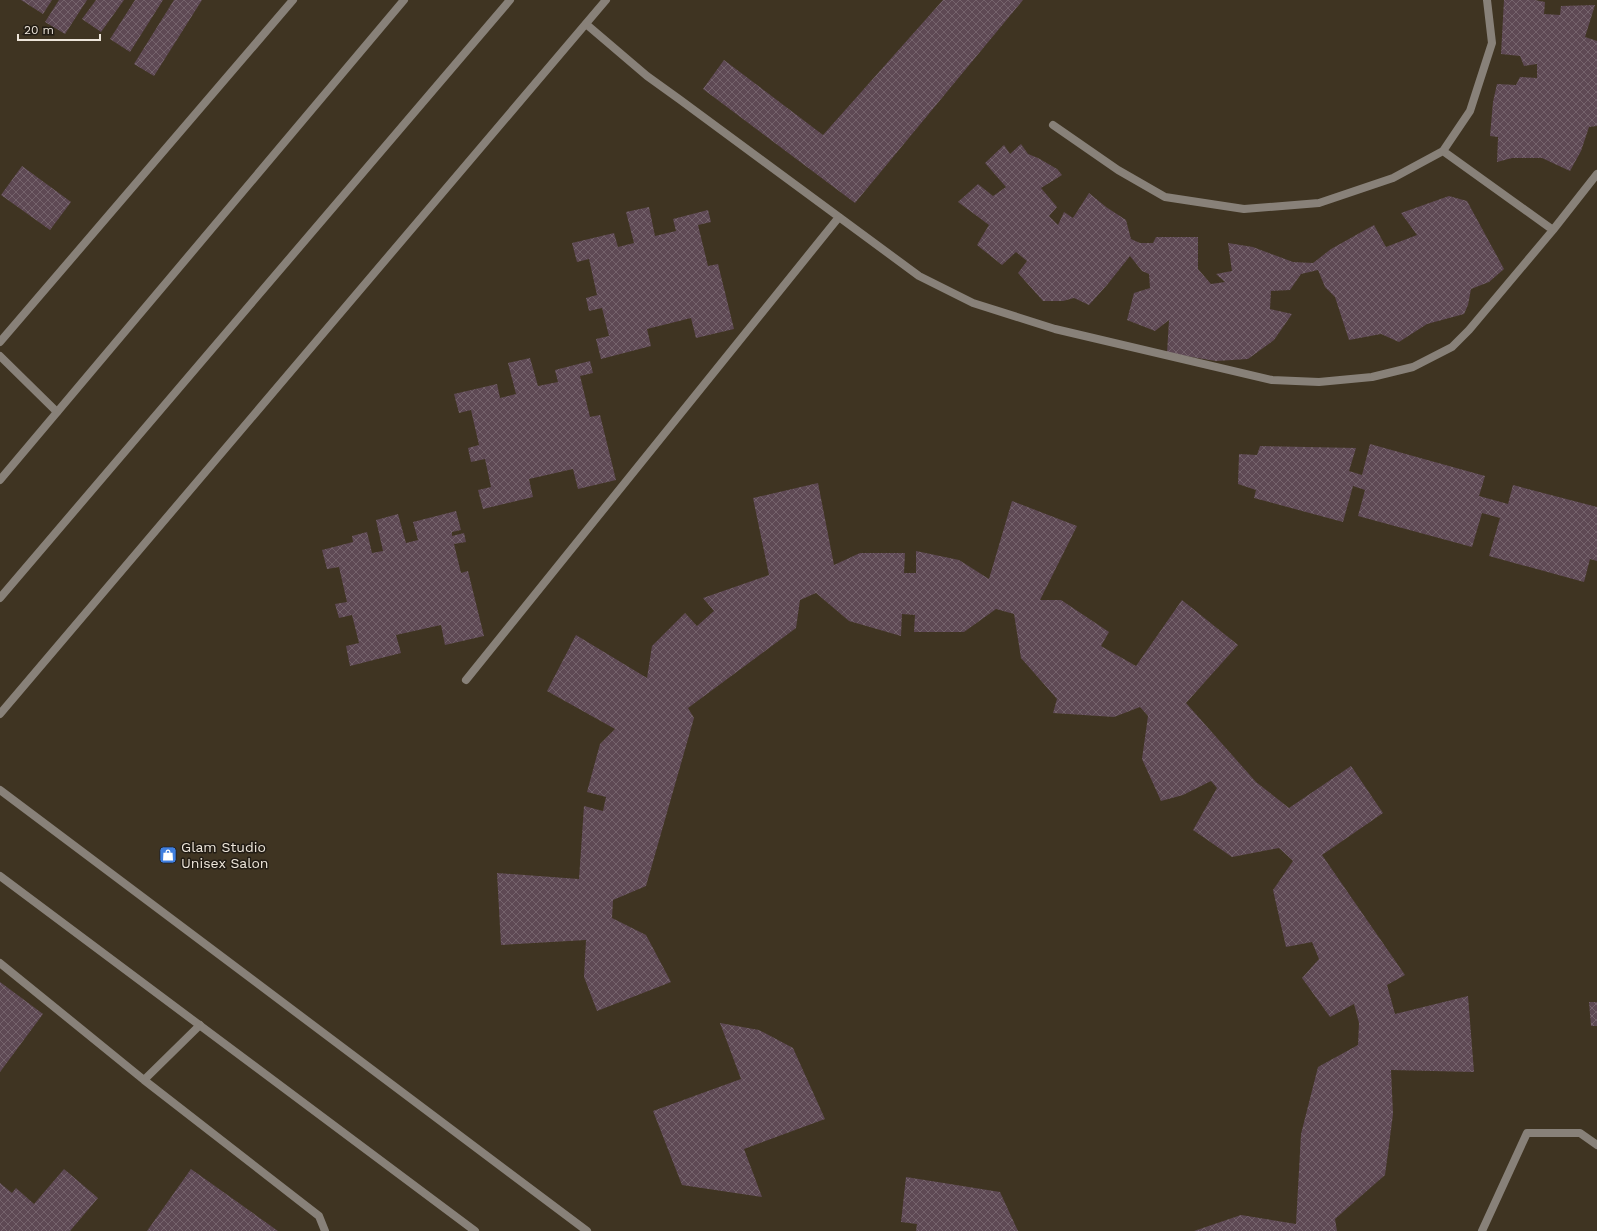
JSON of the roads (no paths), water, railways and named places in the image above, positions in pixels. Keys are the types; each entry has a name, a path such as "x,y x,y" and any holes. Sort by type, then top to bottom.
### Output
{"street":[{"path":"0,342 293,0"},
{"path":"0,480 404,0"},
{"path":"0,598 510,0"},
{"path":"0,714 606,0"},
{"path":"1053,125 1118,170 1165,197 1244,209 1319,203 1393,178 1443,151 1470,111 1492,43 1487,0"},
{"path":"586,24 647,76 919,276 973,303 1055,329 1272,380 1319,382 1372,377 1413,367 1452,347 1469,330 1553,230 1597,174"},
{"path":"1443,151 1553,230"},
{"path":"466,680 839,217"},
{"path":"0,356 57,412"},
{"path":"0,790 587,1231"},
{"path":"0,876 475,1231"},
{"path":"0,963 144,1080 319,1216 325,1231"},
{"path":"144,1080 200,1025"},
{"path":"1482,1231 1527,1133 1580,1133 1597,1145"}],"place":[{"name":"Glam Studio Unisex Salon","path":"168,855"}]}
